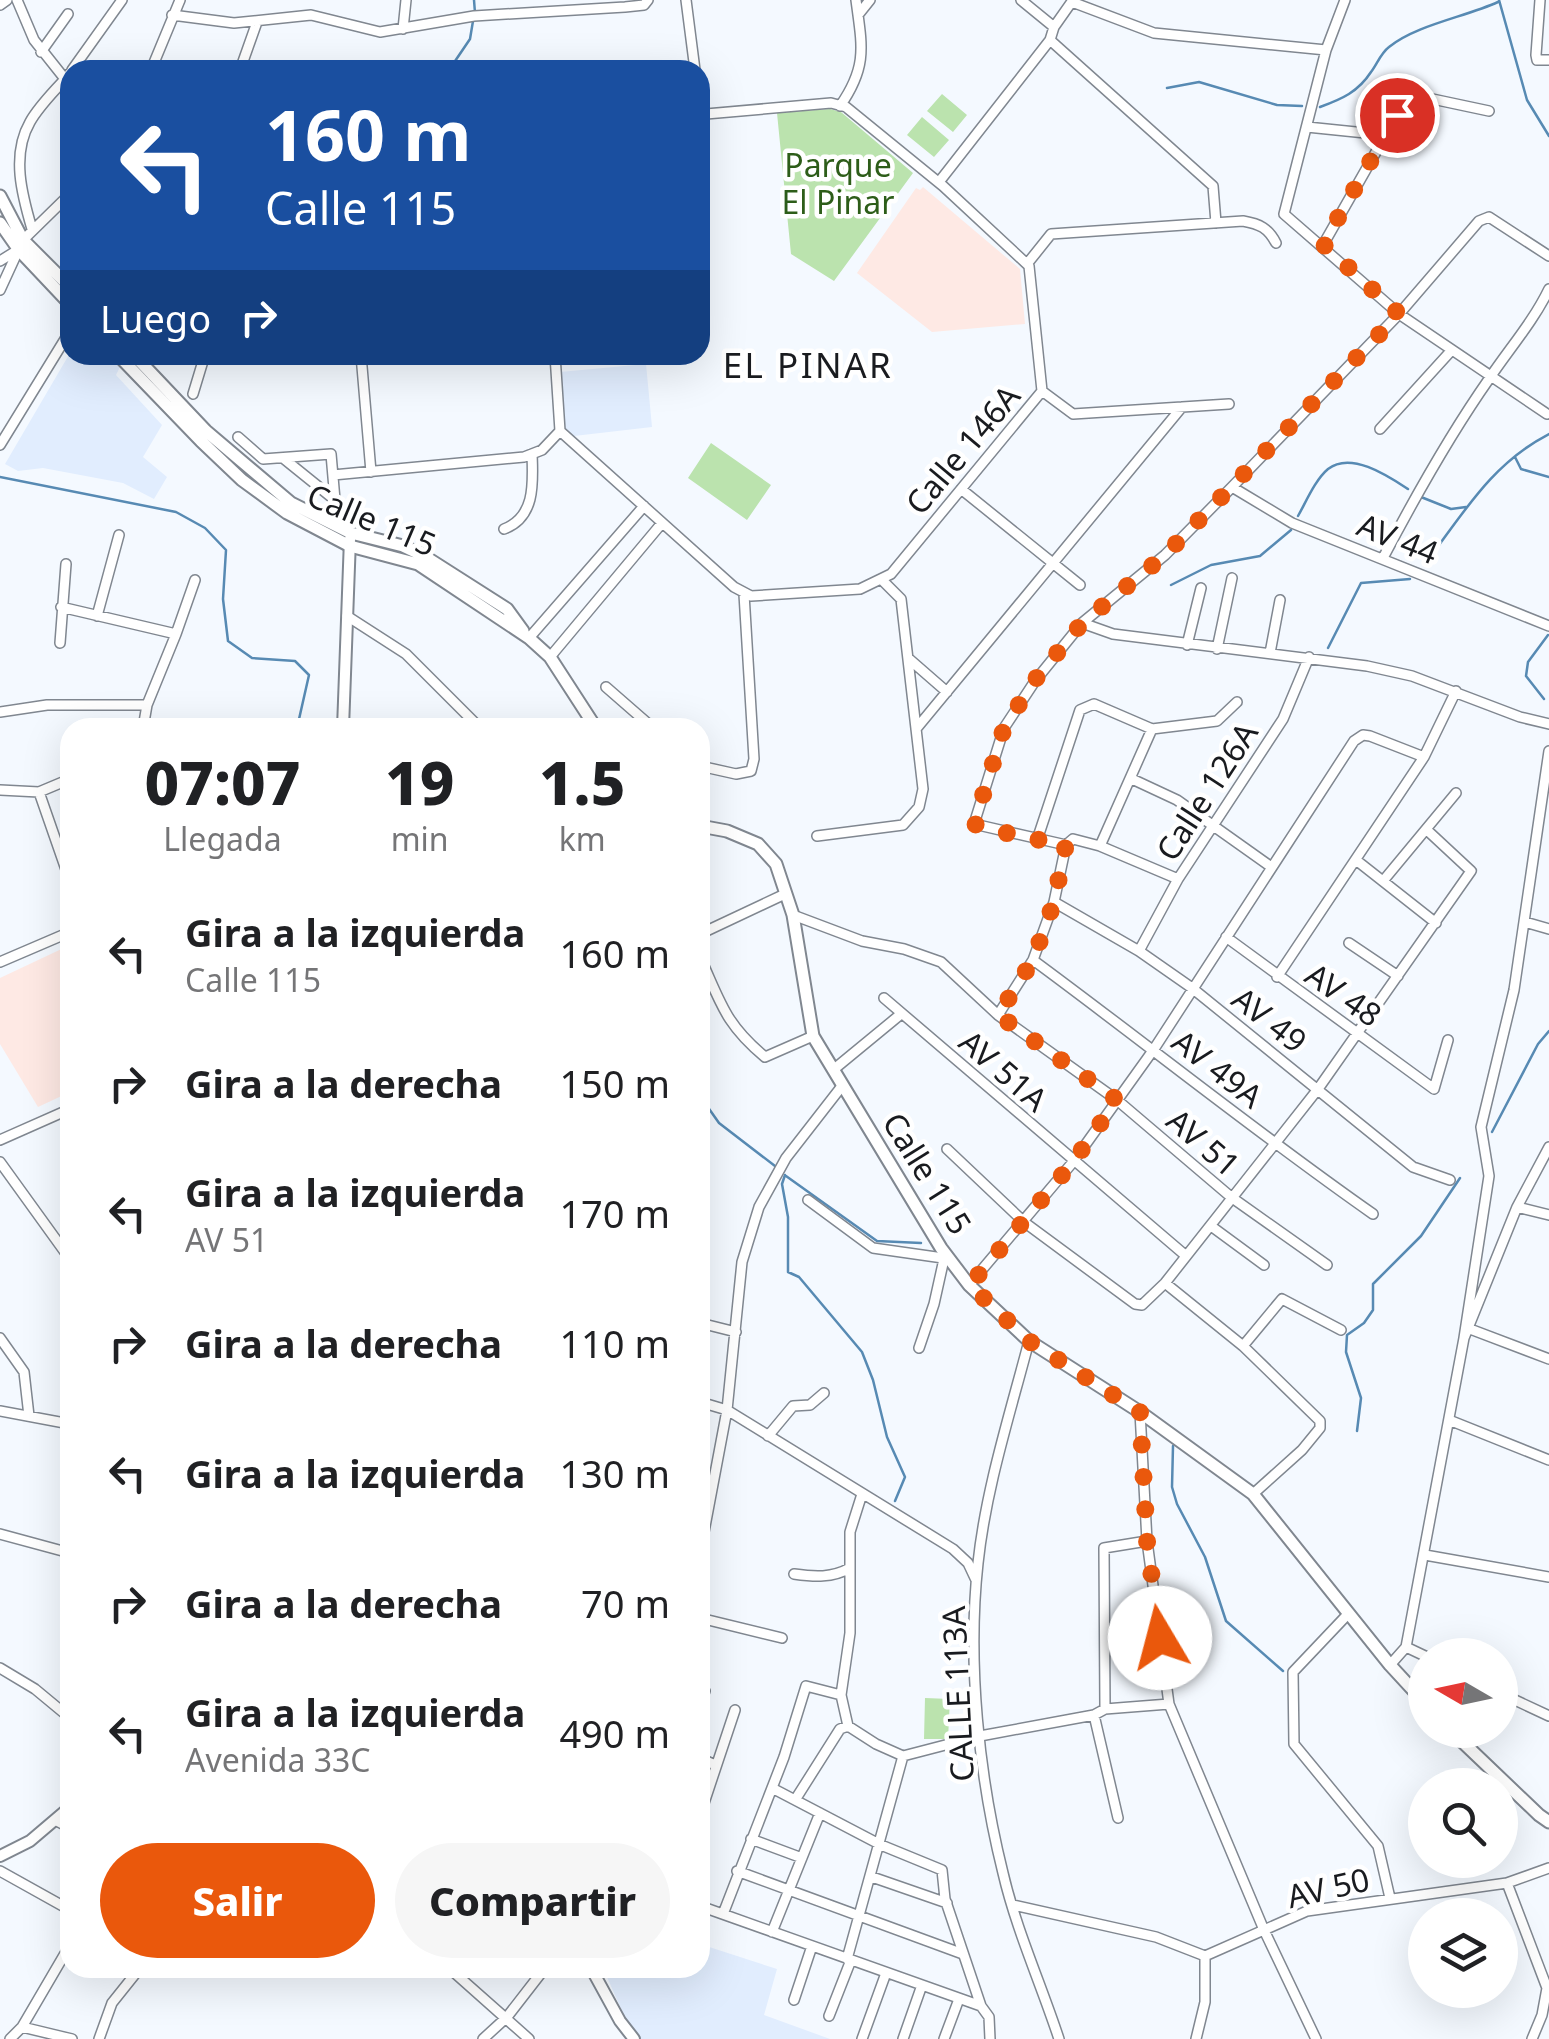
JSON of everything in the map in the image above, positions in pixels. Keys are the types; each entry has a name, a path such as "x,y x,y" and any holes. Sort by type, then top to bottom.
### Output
{"main road":[{"path":"0,196 24,240 60,290"},
{"path":"0,223 24,240 60,277"},
{"name":"Calle 115","path":"128,365 242,480 287,513 350,539 403,546 507,609 550,657 590,718"},
{"name":"Calle 115","path":"143,365 250,471 291,503 350,539"},
{"name":"Calle 115","path":"710,828 758,844 776,864 793,915 813,1036 947,1259 1029,1341 1140,1412 1253,1494 1408,1685"},
{"path":"1469,1748 1549,1822"}],"street":[{"path":"0,5 7,0"},
{"path":"18,0 41,52 60,67"},
{"path":"79,60 122,0"},
{"path":"155,60 180,0"},
{"path":"403,30 406,0"},
{"path":"172,15 234,24 311,15 380,32 474,16 625,7 644,5 648,0"},
{"path":"686,0 693,60"},
{"path":"840,106 861,68 856,0"},
{"path":"858,15 870,0"},
{"path":"1020,0 1054,27"},
{"path":"1345,0 1326,50 1284,214 1399,314 1547,414"},
{"path":"1540,0 1536,55 1537,60 1549,60"},
{"path":"939,182 1050,40 1054,27 1073,1 1154,33 1326,50"},
{"path":"41,52 68,14"},
{"path":"244,60 257,22"},
{"path":"1050,40 1212,186 1216,223"},
{"path":"0,290 24,240 20,145 31,118 60,84"},
{"path":"1323,244 1409,94 1490,112"},
{"path":"710,114 831,103 840,106 939,182 1027,264 1051,234 1216,223 1258,224 1270,231 1276,243"},
{"path":"1307,126 1385,135"},
{"path":"1,258 60,204"},
{"path":"1066,844 974,824 1004,728 1034,681 1082,623 1165,555 1232,488 1399,314 1479,221 1489,217 1549,256"},
{"name":"Calle 146A","path":"881,579 891,574 1042,392 1027,264"},
{"path":"1383,558 1424,480 1549,290"},
{"path":"0,444 60,347"},
{"path":"1380,429 1450,352"},
{"path":"193,394 202,365"},
{"path":"362,365 370,472"},
{"path":"556,365 560,431 744,594 860,590 881,579 901,599 924,789 919,807 903,825 816,836"},
{"path":"1042,392 1073,414 1230,404"},
{"path":"916,729 1182,407"},
{"path":"333,476 532,454 542,450 560,431"},
{"path":"238,437 263,459 331,454 335,500 284,458"},
{"path":"504,528 517,524 524,516 533,488 532,454"},
{"name":"AV 44","path":"1232,488 1292,523 1549,626"},
{"path":"961,489 1080,585"},
{"path":"529,638 644,506"},
{"path":"550,657 662,523"},
{"path":"97,616 118,535"},
{"path":"344,718 350,539"},
{"path":"60,643 66,564"},
{"path":"1217,649 1232,578"},
{"path":"145,718 195,580"},
{"path":"1187,645 1201,588"},
{"path":"710,768 736,774 751,771 754,758 744,594"},
{"path":"1270,653 1280,600"},
{"path":"60,607 176,634"},
{"path":"347,616 406,654 470,718"},
{"path":"1082,623 1113,634 1382,669 1549,724"},
{"name":"Calle 126A","path":"1140,951 1178,880 1283,719 1309,657"},
{"path":"908,658 947,692"},
{"path":"606,687 642,718"},
{"path":"1277,977 1424,758 1456,691"},
{"path":"1037,840 1080,710 1094,704 1152,729 1218,721 1237,702"},
{"path":"0,712 47,705 147,706"},
{"path":"1100,846 1152,729"},
{"path":"970,1285 1073,1162 1154,1049 1354,741 1363,735 1370,736 1424,758"},
{"path":"1390,1666 1406,1647 1467,1334 1490,1176 1480,1127 1514,990 1549,752"},
{"path":"1132,779 1177,800 1270,866"},
{"path":"0,790 38,792 60,783"},
{"path":"38,792 60,854"},
{"path":"1383,881 1456,793"},
{"path":"947,1149 1024,1222 1142,1305 1165,1283 1318,1089 1472,871 1428,831"},
{"path":"998,1015 1033,960 1054,902 1066,844 1073,839 1100,846 1178,880"},
{"path":"1356,860 1436,923"},
{"path":"710,929 785,894"},
{"name":"AV 49","path":"1054,902 1140,951 1192,988 1413,1167 1450,1180"},
{"name":"AV 51","path":"793,915 862,941 941,962 998,1015 1117,1100 1231,1198 1326,1265"},
{"path":"1525,922 1549,929"},
{"path":"0,962 60,936"},
{"name":"AV 48","path":"1226,937 1434,1089 1448,1040"},
{"path":"1349,942 1398,976"},
{"name":"AV 49A","path":"1033,960 1273,1144 1373,1214"},
{"path":"710,980 738,1035 765,1058 813,1036"},
{"name":"AV 51A","path":"884,998 1185,1255"},
{"path":"833,1070 902,1014"},
{"path":"710,1500 727,1410 742,1262 759,1208 786,1158 842,1086"},
{"path":"0,1140 60,1113"},
{"path":"1467,1334 1517,1207 1549,1147"},
{"path":"0,1162 60,1245"},
{"path":"808,1200 873,1248 947,1259 919,1348"},
{"path":"1517,1207 1549,1215"},
{"path":"1211,1226 1264,1265"},
{"path":"1165,1283 1243,1346 1320,1421 1320,1428 1302,1450 1253,1494"},
{"path":"1243,1346 1282,1299 1340,1330"},
{"path":"710,1326 736,1332"},
{"path":"1467,1334 1549,1359"},
{"path":"0,1338 24,1372 29,1416"},
{"name":"CALLE 113A","path":"1029,1341 996,1468 976,1581 980,1736 1003,1876 1059,2039"},
{"path":"768,1436 793,1406 810,1406 824,1393"},
{"path":"710,1405 727,1410 953,1549 968,1563 976,1581"},
{"path":"0,1411 60,1422"},
{"path":"1140,1412 1147,1541 1169,1704 1264,1930 1316,2039"},
{"path":"1449,1420 1549,1460"},
{"path":"862,1494 850,1532 850,1633 841,1695 848,1726 903,1756 980,1736 1094,1716 1105,1708 1169,1704"},
{"path":"0,1534 60,1549"},
{"path":"1105,1708 1104,1548 1147,1541"},
{"path":"1425,1555 1549,1577"},
{"path":"794,1574 818,1577 850,1568"},
{"path":"1348,1614 1293,1672 1294,1744 1378,1846 1390,1898"},
{"path":"710,1620 782,1638"},
{"path":"0,1668 35,1688 60,1709"},
{"path":"722,1914 772,1788 806,1686 841,1695"},
{"path":"1518,1701 1549,1716"},
{"path":"710,1784 735,1710"},
{"path":"1094,1716 1118,1818"},
{"path":"795,1800 840,1729 848,1726"},
{"path":"829,2016 849,1960 903,1756"},
{"path":"710,1763 715,1765"},
{"path":"772,1788 881,1845 942,1870 947,1903 988,2017 990,2039"},
{"path":"772,1932 820,1813"},
{"path":"0,1856 30,1841 60,1816"},
{"path":"55,1820 60,1823"},
{"path":"751,1839 802,1858"},
{"name":"AV 50","path":"1205,1956 1307,1911 1507,1883 1549,1868"},
{"path":"0,1871 60,1904"},
{"path":"737,1871 963,1954"},
{"path":"872,1877 947,1903"},
{"path":"1507,1883 1547,1988 1532,2039"},
{"path":"1014,1906 1156,1938 1205,1956 1205,2002 1196,2039"},
{"path":"710,1910 981,2006"},
{"path":"794,2000 812,1946"},
{"path":"10,2039 22,2027 60,1961"},
{"path":"1540,1970 1549,1962"},
{"path":"862,2039 886,1972"},
{"path":"99,2039 112,2003 132,1978"},
{"path":"462,1978 528,2039"},
{"path":"483,2039 507,2017 537,1978"},
{"path":"596,1978 634,2039"},
{"path":"903,2039 922,1986"},
{"path":"944,2039 959,1999"},
{"path":"22,2027 72,2039"}],"shaded area":[{"path":"923,187 1020,269 1025,324 932,332 857,273 916,188"},
{"path":"63,365 118,365 116,375 162,425 143,457 167,477 154,499 123,483 43,468 18,471 5,464"},
{"path":"646,365 652,427 574,436 565,429 560,372"},
{"path":"60,950 60,1097 38,1107 0,1044 0,978"},
{"path":"710,1947 777,1969 764,2015 830,2039 641,2039 626,2020 607,1978 710,1978"}],"green space":[{"path":"942,94 967,115 953,132 927,111"},
{"name":"Parque El Pinar","path":"830,109 841,112 913,173 834,281 791,254 777,113"},
{"path":"922,117 949,140 934,157 907,135"},
{"path":"711,443 771,485 747,520 688,478"},
{"path":"925,1698 950,1699 948,1739 924,1739"}],"waterway":[{"path":"474,0 475,13"},
{"path":"1499,0 1527,100 1549,136"},
{"path":"1320,107 1355,90 1386,49 1400,39 1498,2"},
{"path":"456,60 470,39 473,21"},
{"path":"1167,88 1199,82 1277,105 1302,106"},
{"path":"1425,564 1494,475 1549,434"},
{"path":"1515,457 1521,469 1549,477"},
{"path":"1298,516 1319,479 1337,464 1369,467 1408,489"},
{"path":"0,477 176,512 205,528 226,550 223,599 228,641 252,658 295,661 309,675 299,718"},
{"path":"1421,497 1451,509 1466,507"},
{"path":"1171,585 1211,565 1260,556 1291,530"},
{"path":"1328,648 1361,583 1410,579"},
{"path":"1544,699 1526,676 1528,662 1548,635"},
{"path":"1492,1132 1538,1044 1549,1031"},
{"path":"710,1110 719,1123 775,1166"},
{"path":"785,1175 782,1184 788,1217 788,1272 799,1277 862,1352 887,1437 905,1477 895,1501"},
{"path":"786,1176 877,1241 921,1243"},
{"path":"1357,1431 1361,1398 1346,1352 1347,1335 1364,1323 1373,1310 1373,1284 1421,1236 1460,1178"},
{"path":"1173,1446 1172,1487 1177,1504 1205,1557 1226,1621 1283,1671"}],"district":[{"name":"EL PINAR","path":"808,364"}],"route":[{"path":"1160,1638 1147,1541 1140,1412 1029,1341 970,1285 1073,1162 1117,1100 998,1015 1033,960 1054,902 1066,844 974,824 1004,728 1034,681 1082,623 1165,555 1399,314 1323,244 1397,115"}]}
